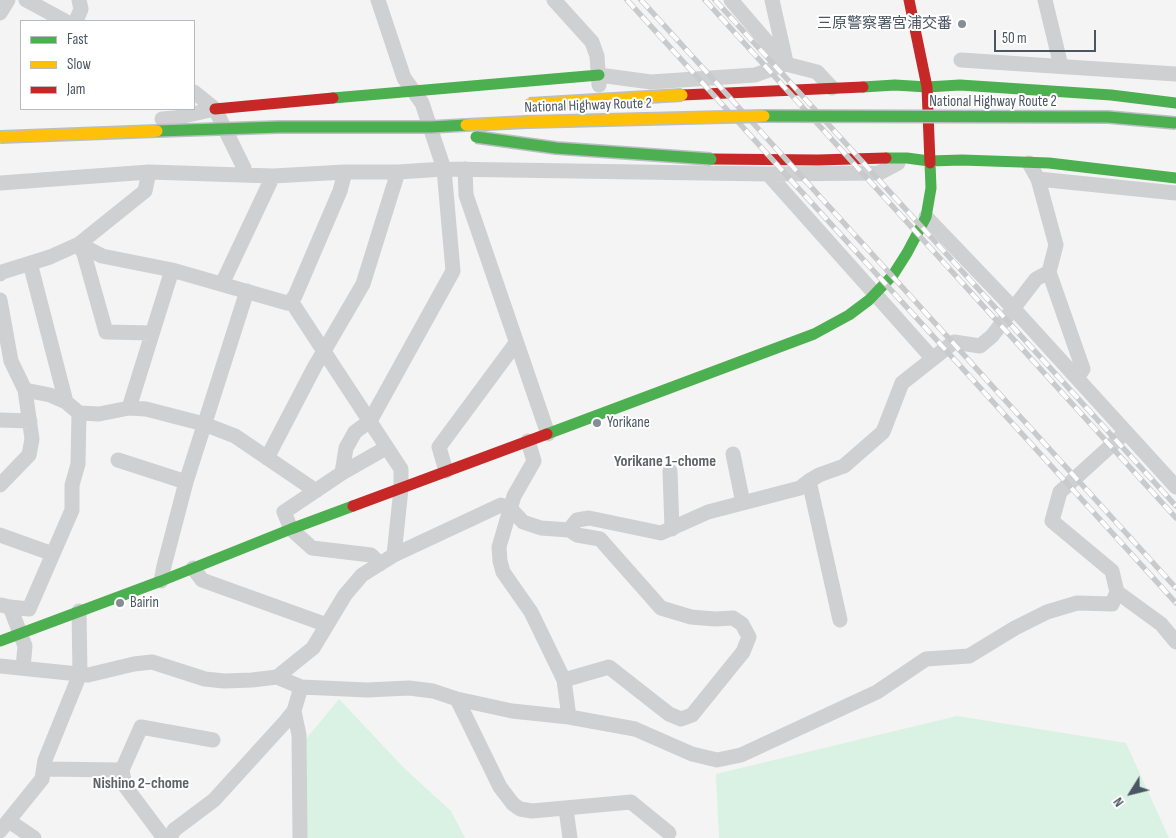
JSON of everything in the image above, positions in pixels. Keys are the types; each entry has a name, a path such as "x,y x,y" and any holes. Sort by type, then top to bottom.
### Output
{"main road":[{"path":"0,641 161,581 291,529 814,334 849,315 869,300 893,275 908,254 926,217 931,188 927,87 909,0"},
{"path":"215,109 599,75"},
{"path":"519,105 895,84 927,87 960,85 1111,95 1176,103"},
{"path":"411,113 440,111"},
{"path":"279,126 383,116"},
{"name":"National Highway Route 2","path":"0,137 279,126 431,127 527,122 750,116 1108,117 1176,123"},
{"path":"431,127 467,136 556,148 711,159 818,160 907,158 929,161 962,160 1049,163 1176,178"}],"street":[{"path":"0,13 8,0"},
{"path":"26,0 63,20"},
{"path":"76,20 81,9 79,0"},
{"path":"342,473 346,448 355,432 370,421 453,271 444,170 422,104 404,78 378,0"},
{"path":"554,0 592,42 597,56 599,75 600,172"},
{"path":"731,0 773,39 786,64"},
{"path":"772,0 773,39"},
{"path":"1045,0 1061,66"},
{"path":"961,60 1176,74"},
{"path":"599,75 651,82 755,75 786,64 817,72 832,88"},
{"path":"987,87 1019,64"},
{"path":"195,93 215,109 244,168 243,175"},
{"path":"0,125 175,118 215,109"},
{"path":"0,183 149,172 273,176 444,170 768,174 879,173 907,158"},
{"path":"1029,163 1038,179 1056,245 1049,272 1083,369 1077,378"},
{"path":"465,170 466,194 548,434"},
{"path":"0,274 50,257 84,249 145,191 149,172"},
{"path":"84,249 102,256 172,270 287,303 295,296 340,191 345,172"},
{"path":"267,458 315,366 363,284 398,172"},
{"path":"768,174 933,358"},
{"path":"222,284 273,176"},
{"path":"1038,179 1176,193"},
{"path":"926,217 1014,309 1176,487"},
{"path":"84,249 106,332 152,333"},
{"path":"30,263 66,402"},
{"path":"129,408 172,270"},
{"path":"569,530 577,520 589,518 660,534 708,512 800,488 820,475 844,466 883,432 902,383 954,342 980,346 992,336 1036,279 1049,272"},
{"path":"161,581 186,482 247,292"},
{"path":"0,300 11,361 25,390 32,439 29,455 0,485"},
{"path":"291,301 401,469 401,489 394,555"},
{"path":"446,471 438,448 516,343"},
{"path":"25,390 50,395 66,402 79,413 99,414 129,408 146,409 204,424 235,436 316,491"},
{"path":"5,606 29,609 72,510 72,485 78,464 79,413"},
{"path":"0,420 30,420"},
{"path":"1126,432 1060,492 1052,521 1112,571 1118,592 1161,624 1176,642"},
{"path":"528,441 534,461 514,496 499,547 500,561 503,572 531,612 564,680 569,717"},
{"path":"380,564 371,555 312,548 291,529 284,512 342,473 386,448"},
{"path":"733,454 743,503"},
{"path":"118,460 186,482"},
{"path":"670,471 672,528"},
{"path":"809,481 840,620"},
{"path":"0,666 88,675 134,664 152,662 204,679 224,681 277,677 313,648 344,595 362,575 394,555 501,505 510,508 523,522 541,528 569,530 577,535 600,539 661,608 691,617 733,618 742,624 749,637 743,652 692,715 681,719 669,714 609,667 564,680"},
{"path":"0,536 53,554"},
{"path":"193,568 202,580 327,625"},
{"path":"277,677 300,688 366,690 409,688 433,691 458,699 512,711 569,717 634,729 692,754 717,760 741,756 877,692 926,659 969,656 1015,628 1047,612 1077,603 1112,604 1118,592"},
{"path":"5,606 25,646 23,668"},
{"path":"34,838 5,826 42,779 45,760 80,674 79,611"},
{"path":"300,688 294,711 299,735 300,838"},
{"path":"458,699 500,787 513,804 520,809 532,811 566,809 631,802 669,832"},
{"path":"170,838 174,830 214,800 294,711"},
{"path":"164,838 125,786 122,770 141,727 213,740"},
{"path":"44,769 122,770"},
{"path":"566,809 570,838"}],"green space":[{"path":"339,699 405,769 451,811 465,838 307,838 306,739"},
{"path":"957,716 1126,743 1169,838 719,838 716,774"}],"railway":[{"path":"627,0 1176,603"},
{"path":"641,0 1176,588"},
{"path":"705,0 1176,518"},
{"path":"715,0 1176,506"}],"traffic: fast":[{"path":"333,98 599,75"},
{"path":"863,87 960,85 1111,95 1176,103"},
{"path":"764,116 1108,117 1176,123"},
{"path":"157,131 279,127 431,127 466,125"},
{"path":"476,137 556,148 711,159"},
{"path":"886,158 929,161 962,160 1049,163 1176,178"},
{"path":"547,434 814,334 849,315 869,300 893,275 907,253 926,217 931,188 930,163"},
{"path":"0,641 353,506"}],"traffic: jam":[{"path":"909,0 927,87 930,163"},
{"path":"682,95 863,87"},
{"path":"215,109 333,98"},
{"path":"711,159 818,160 886,158"},
{"path":"353,506 547,434"}],"traffic: slow":[{"path":"529,104 682,95"},
{"path":"466,125 764,116"},
{"path":"0,137 157,131"}],"place":[{"name":"三原警察署宮浦交番","path":"962,24"},
{"name":"Yorikane","path":"597,423"},
{"name":"Bairin","path":"120,603"}],"district":[{"name":"Yorikane 1-chome","path":"665,462"},
{"name":"Nishino 2-chome","path":"141,784"}]}
